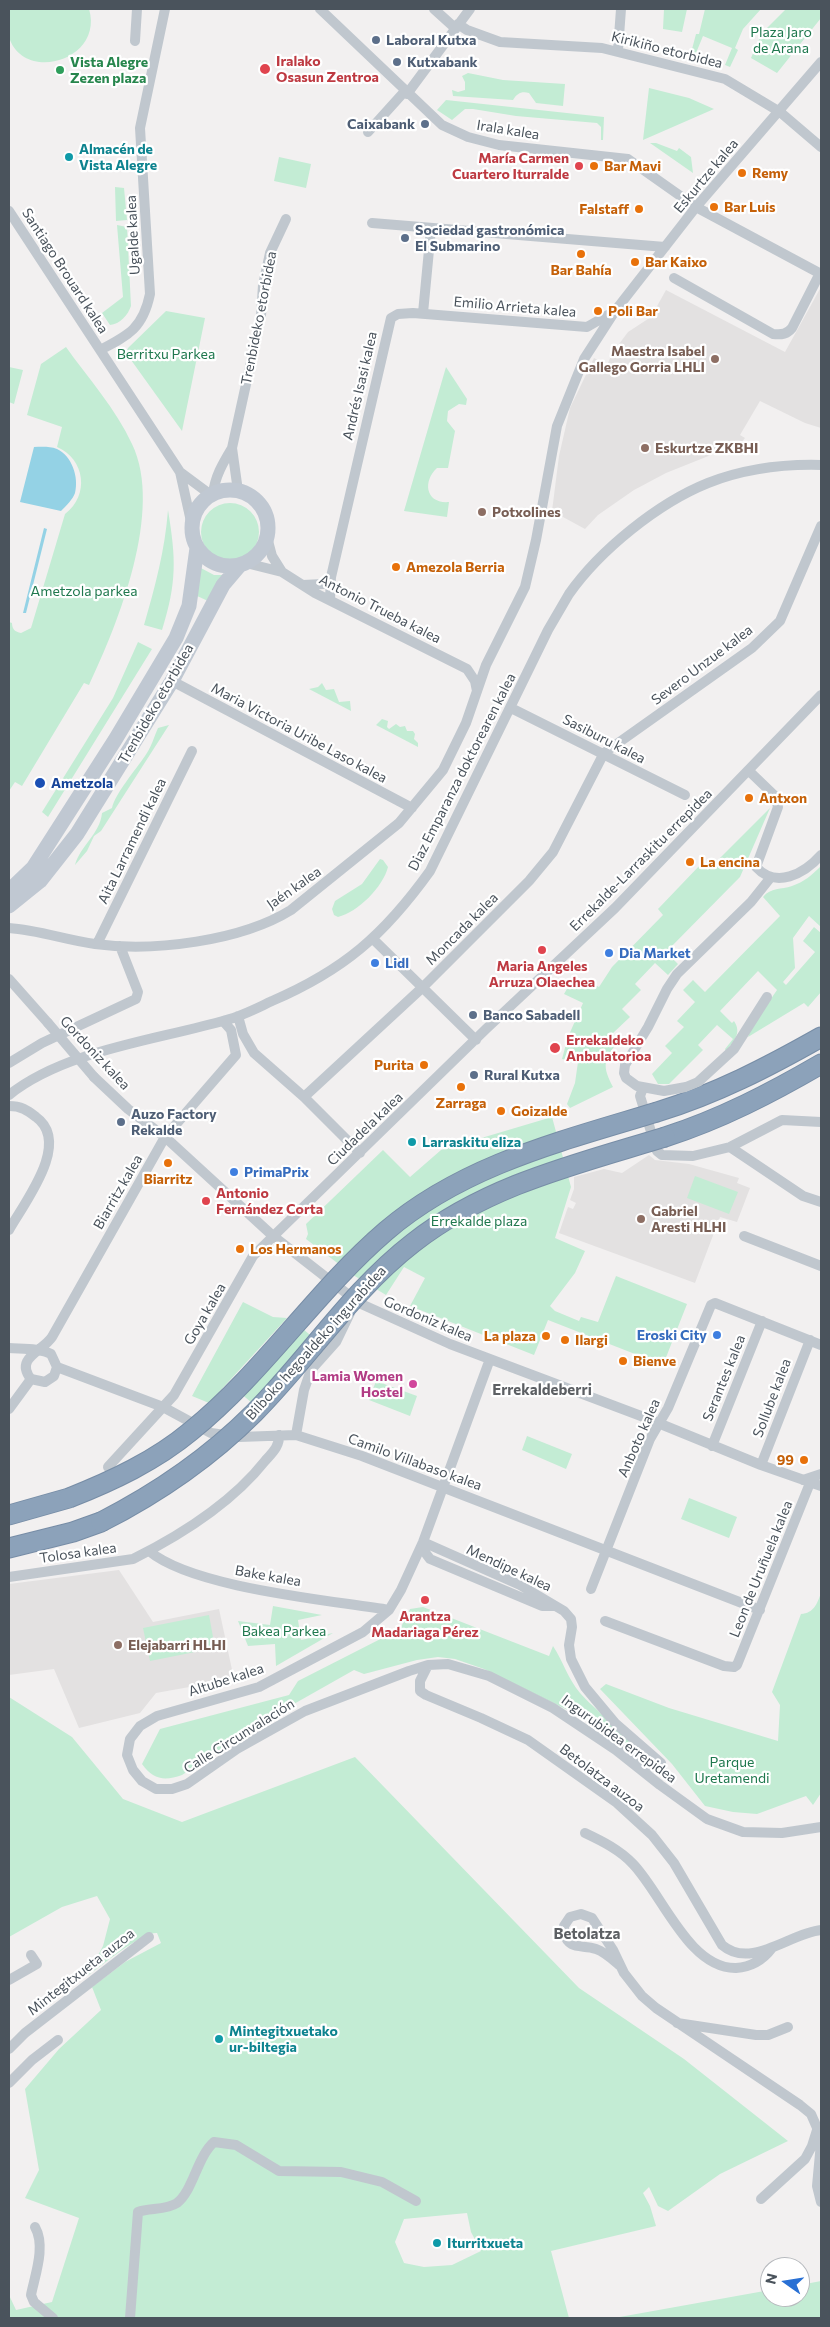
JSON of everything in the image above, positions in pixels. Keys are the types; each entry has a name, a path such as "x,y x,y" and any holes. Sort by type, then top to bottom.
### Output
{"highway":[{"name":"Bilboko hegoaldeko ingurabidea","path":"9,1515 69,1498 134,1469 190,1432 252,1374 352,1262 387,1230 417,1207 484,1169 513,1157 692,1102 762,1070 821,1037"},
{"name":"Bilboko hegoaldeko ingurabidea","path":"9,1548 39,1542 101,1522 153,1495 203,1460 255,1412 372,1278 437,1225 476,1202 523,1181 703,1124 732,1112 821,1064"}],"street":[{"path":"135,41 137,9"},
{"name":"Ugalde kalea","path":"100,350 122,338 144,317 150,294 140,128 165,9"},
{"name":"Irala kalea","path":"320,9 406,93 442,125 482,142 628,159 696,207 821,274"},
{"name":"Kirikiño etorbidea","path":"434,9 457,26 500,42 618,50 725,78 780,112 821,148"},
{"path":"368,132 406,93 470,9"},
{"path":"618,50 621,9"},
{"name":"Eskurtze kalea","path":"486,666 525,587 536,540 557,426 577,374 593,342 696,207 780,112 821,62"},
{"name":"Santiago Brouard kalea","path":"9,211 180,472 192,526"},
{"name":"Trenbideko etorbidea","path":"212,495 219,469 232,448 261,316 263,285 270,254 286,219"},
{"path":"372,223 665,248"},
{"path":"423,314 430,229"},
{"path":"674,278 773,334 780,335 788,333 792,328 821,274"},
{"name":"Eskurtze kalea","path":"587,327 615,311"},
{"name":"Andrés Isasi kalea","path":"330,600 331,577 388,322 398,314 423,314"},
{"name":"Emilio Arrieta kalea","path":"423,314 587,327 593,342"},
{"name":"Trenbideko etorbidea","path":"232,448 238,491"},
{"name":"Diaz Emparanza doktorearen kalea","path":"9,1095 48,1073 95,1054 155,1036 224,1021 238,1016 307,986 351,958 373,939 408,901 430,871 466,794 511,708 548,630 570,593 598,560 640,523 692,491 709,483 741,473 783,466 821,466"},
{"name":"Santiago Brouard kalea","path":"180,472 212,495"},
{"path":"267,537 259,552 243,564 227,566 215,564 197,548 192,526 199,505 212,495 229,490 249,495 265,513 268,525 267,537 272,556 282,572"},
{"name":"Severo Unzue kalea","path":"604,754 752,648 780,621 821,526"},
{"name":"Trenbideko etorbidea","path":"9,891 33,868 115,740 176,638 189,606 197,548"},
{"name":"Trenbideko etorbidea","path":"9,906 40,881 77,834 172,681 223,585 243,564"},
{"name":"Antonio Trueba kalea","path":"243,564 282,572 330,600 467,669"},
{"path":"303,585 323,584 331,577"},
{"path":"477,693 475,681 467,669 486,666"},
{"name":"Jaén kalea","path":"9,928 97,944 120,946 190,942 215,938 247,930 277,919 367,851 400,823 444,770 460,736 486,666"},
{"name":"Maria Victoria Uribe Laso kalea","path":"172,681 412,808"},
{"name":"Errekalde-Larraskitu errepidea","path":"476,1040 615,908 749,771 821,694"},
{"name":"Sasiburu kalea","path":"511,708 685,795"},
{"name":"Aita Larramendi kalea","path":"97,944 192,751"},
{"name":"Moncada kalea","path":"304,1097 423,987 530,881 553,852 604,754"},
{"path":"749,771 775,796 778,806 756,866 763,874 778,879 795,875 821,855"},
{"path":"766,997 734,1049 698,1082 673,1090 643,1088 626,1078 624,1073 625,1064 677,974 751,902 771,877"},
{"path":"373,939 476,1040"},
{"path":"9,1063 42,1043 136,999 138,992 120,946"},
{"name":"Gordoniz kalea","path":"9,979 94,1077 128,1109 165,1137 273,1236 359,1303 450,1344 659,1423 761,1465 821,1486"},
{"path":"238,1016 243,1034 254,1054 304,1097 360,1154"},
{"path":"224,1021 232,1030 236,1055 244,1052 254,1054"},
{"name":"Ciudadela kalea","path":"273,1236 476,1040"},
{"name":"Biarritz kalea","path":"37,1351 48,1343 52,1337 165,1137 236,1055"},
{"path":"643,1088 640,1096 658,1154 693,1156 730,1147 782,1120 821,1122"},
{"path":"9,1106 23,1108 43,1122 49,1135 50,1146 42,1173 9,1230"},
{"path":"730,1147 751,1164 803,1196 821,1202"},
{"name":"Goya kalea","path":"108,1467 174,1395 253,1256 273,1236"},
{"path":"744,1236 821,1266"},
{"path":"296,1435 304,1390 311,1370 336,1342 349,1315 359,1303"},
{"name":"Anboto kalea","path":"591,1588 650,1439 668,1408 709,1308 715,1303 762,1320"},
{"path":"762,1320 821,1345"},
{"name":"Serantes kalea","path":"712,1446 762,1320"},
{"name":"Sollube kalea","path":"761,1465 810,1340"},
{"path":"27,1360 9,1348 37,1351 51,1354 57,1366 54,1376 50,1380 40,1382 30,1379 25,1370 27,1360 37,1351"},
{"path":"422,1545 490,1359"},
{"name":"Camilo Villabaso kalea","path":"57,1366 162,1407 211,1433 239,1437 296,1435 362,1456 760,1610"},
{"path":"9,1409 30,1379"},
{"name":"Tolosa kalea","path":"9,1576 133,1559 149,1551 194,1524 233,1494 254,1475 280,1442 280,1435"},
{"path":"806,1481 821,1474"},
{"name":"Leon de Uruñuela kalea","path":"605,1621 724,1666 731,1668 737,1666 760,1610 806,1481"},
{"name":"Altube kalea","path":"157,1716 259,1687 363,1632 389,1610 422,1545"},
{"name":"Mendipe kalea","path":"422,1545 520,1585 556,1606 571,1619 572,1627 569,1645 572,1659 585,1687 615,1723 661,1763 662,1768 654,1767 600,1734 585,1729"},
{"name":"Bake kalea","path":"149,1551 159,1560 226,1583 389,1610"},
{"name":"Ingurubidea errepidea","path":"428,1665 448,1664 489,1676 553,1708 585,1729 706,1818 725,1826 743,1832 782,1834 821,1827"},
{"name":"Calle Circunvalación","path":"157,1716 140,1726 130,1738 127,1755 133,1770 142,1781 156,1789 172,1789 187,1784 238,1749 305,1711 382,1680 428,1665"},
{"name":"Betolatza auzoa","path":"428,1665 420,1681 420,1691 426,1696 474,1715 528,1740 617,1803 652,1835 674,1863 722,1945 730,1952 741,1954 772,1948 821,1930"},
{"name":"Betolatza auzoa","path":"585,1833 604,1842 632,1863 655,1891 687,1940 711,1962 721,1966 747,1967 765,1956 772,1948"},
{"path":"619,1965 600,1951 575,1947 569,1943 564,1933 566,1921 570,1917 581,1914 592,1918 619,1965 642,1996 676,2023 811,2114 820,2132 805,2159 761,2199"},
{"name":"Mintegitxueta auzoa","path":"9,2049 25,2033 149,1938"},
{"path":"9,1980 37,1964 31,1955"},
{"path":"676,2023 756,2035 768,2035 788,2027"},
{"path":"9,2083 32,2060 58,2040"},
{"path":"130,2318 138,2212 176,2203 184,2194 207,2148 214,2142 236,2145 279,2171 341,2172 382,2182 416,2201"},
{"path":"821,2142 818,2186 821,2202"},
{"path":"35,2227 39,2234 40,2249 31,2295 34,2302 52,2318"}],"shaded area":[{"path":"821,287 821,428 805,423 760,401 740,435 745,438 741,443 666,473 634,490 598,515 585,529 552,511 559,456 570,408 594,358 607,365 613,352 628,332 651,317 666,290 785,352"},
{"name":"Gabriel Aresti HLHI","path":"649,1155 655,1160 689,1164 739,1178 737,1183 750,1188 737,1222 720,1217 695,1283 559,1233 568,1207 573,1209 576,1203 570,1200 574,1189 574,1177 604,1169 622,1173"},
{"name":"Elejabarri HLHI","path":"119,1570 153,1622 219,1609 234,1679 156,1693 140,1713 79,1728 54,1669 9,1675 9,1584"}],"green space":[{"path":"9,9 89,9 91,26 85,41 75,52 62,59 46,62 32,60 19,53 10,40 8,29"},
{"path":"664,9 687,9 682,32 663,29"},
{"name":"Plaza Jaro de Arana","path":"705,9 761,9 743,29 735,48 738,50 730,67 725,65 732,48 703,36 696,53 691,53 696,34 699,34"},
{"name":"Plaza Jaro de Arana","path":"784,9 821,9 821,18 777,73 751,58 762,33"},
{"path":"468,73 503,80 565,84 563,106 536,103 529,93 526,92 518,94 513,100 453,96 452,90 458,92 465,90 465,82 462,76"},
{"path":"649,88 689,98 714,109 643,140"},
{"path":"446,100 604,117 603,140 601,140 601,127 597,123 516,116 473,109 465,109 452,120 437,110"},
{"path":"650,143 656,143 677,151 679,148 691,157 693,173"},
{"path":"279,157 311,164 306,188 274,181"},
{"path":"115,187 124,188 127,220 116,221"},
{"path":"117,225 127,227 131,306 123,318 117,323 110,325 102,313 123,297"},
{"name":"Berritxu Parkea","path":"166,311 205,318 182,431 126,353 128,348"},
{"name":"Ametzola parkea","path":"66,347 110,406 132,444 141,471 143,501 140,533 124,599 89,685 84,683 22,786 15,782 9,791 9,622 12,623 14,630 19,633 31,628 65,514 73,506 81,488 81,478 74,460 57,447 62,427 27,415 41,364"},
{"path":"9,367 23,370 14,404 9,402"},
{"path":"446,367 467,399 466,405 459,404 448,411 447,421 455,431 448,468 437,468 429,479 428,485 431,496 441,502 449,502 447,517 404,511"},
{"path":"230,503 241,505 254,516 259,532 257,543 246,556 230,561 219,559 206,548 201,532 203,521 214,508"},
{"path":"168,510 173,543 174,570 173,584 162,630 144,625 162,554"},
{"path":"199,567 214,575 223,575 208,601 195,595"},
{"path":"138,642 152,649 48,817 42,812 113,698"},
{"path":"322,683 326,690 334,689 339,702 350,701 351,711 309,689 318,687"},
{"path":"382,719 388,721 387,727 389,729 396,724 400,727 405,726 407,731 413,731 418,747 376,725"},
{"path":"169,725 101,831 94,836 87,851 75,865 81,852 98,827 102,813 112,808 121,789 147,753 158,728"},
{"path":"770,808 740,877 666,952 678,964 668,975 655,963 635,984 641,990 622,1009 630,1017 612,1034 619,1041 607,1058 606,1063 607,1073 613,1087 570,1108 567,1104 575,1083 578,1062 562,1059 568,1037 583,1003 564,994 571,982 587,989 591,983 599,987 612,967 663,915 658,909 701,864 708,870"},
{"path":"380,859 388,867 381,883 369,898 346,914 338,917 334,915 332,909 335,901 362,884"},
{"path":"821,866 821,927 809,916 793,938 795,968 783,982 786,985 815,952 803,941 814,927 821,933 821,992 808,1007 804,1003 748,1037 751,1028 777,990 758,971 720,1011 732,1023 734,1021 737,1029 736,1037 726,1051 725,1049 733,1039 717,1025 698,1045 703,1050 669,1084 658,1084 652,1074 672,1053 665,1046 684,1027 677,1021 695,1002 683,990 693,980 705,992 780,916 763,897 773,890 800,882"},
{"name":"Errekalde plaza","path":"552,1117 571,1187 555,1238 585,1251 575,1273 550,1306 555,1311 579,1321 581,1317 598,1322 616,1276 687,1304 663,1365 548,1320 534,1355 410,1306 425,1278 404,1267 386,1295 353,1275 306,1239 308,1234 306,1224 383,1150 410,1177 441,1150"},
{"path":"695,1176 738,1192 729,1214 687,1198"},
{"path":"243,1302 273,1317 287,1318 209,1403 192,1396"},
{"path":"296,1323 316,1340 259,1409 239,1392"},
{"path":"376,1381 417,1396 410,1416 369,1400"},
{"path":"527,1436 572,1454 566,1469 522,1450"},
{"path":"689,1498 737,1517 729,1538 681,1519"},
{"name":"Parque Uretamendi","path":"821,1593 821,1793 813,1805 806,1796 757,1814 733,1812 705,1806 672,1764 600,1689 606,1684 669,1708 778,1741 780,1705 772,1692 801,1614 812,1610"},
{"name":"Bakea Parkea","path":"273,1606 322,1615 298,1620 301,1640 333,1633 276,1666 275,1644 248,1646 238,1621 270,1625"},
{"path":"423,1607 549,1656 553,1646 580,1693 634,1748 580,1716 484,1669 455,1659 438,1657 417,1660 364,1674 354,1670 262,1722 182,1775 160,1778 150,1773 142,1764 160,1729 289,1695 298,1681 400,1629 410,1609"},
{"path":"209,1615 215,1648 150,1661 143,1628"},
{"path":"9,1697 72,1737 123,1799 182,1822 355,1757 579,1988 684,2059 788,2141 720,2174 668,2211 658,2206 649,2187 643,2193 650,2206 656,2226 551,2251 569,2318 9,2318 9,2295 16,2310 52,2302 79,2218 25,2198 39,2170 25,2089 59,2049 101,2010 92,1987 125,1962 161,1943 157,1933 150,1934 122,1950 87,1976 103,1946 110,1919 97,1896 62,1907 9,1937","holes":["467,2213 471,2232 481,2251 452,2265 424,2267 404,2263 395,2242 404,2219"]},
{"path":"821,2281 821,2318 614,2318 760,2292 760,2307 810,2307 810,2283"}],"water":[{"path":"34,447 57,449 67,457 73,468 76,480 75,493 61,511 20,502"},
{"path":"44,528 47,529 26,613 23,613"}],"place":[{"name":"Laboral Kutxa","path":"376,40"},
{"name":"Kutxabank","path":"397,62"},
{"name":"Iralako Osasun Zentroa","path":"265,69"},
{"name":"Vista Alegre Zezen plaza","path":"60,70"},
{"name":"Caixabank","path":"425,124"},
{"name":"Almacén de Vista Alegre","path":"69,157"},
{"name":"María Carmen Cuartero Iturralde","path":"579,166"},
{"name":"Bar Mavi","path":"594,166"},
{"name":"Remy","path":"742,173"},
{"name":"Bar Luis","path":"714,207"},
{"name":"Falstaff","path":"639,209"},
{"name":"Sociedad gastronómica El Submarino","path":"405,238"},
{"name":"Bar Bahía","path":"581,254"},
{"name":"Bar Kaixo","path":"635,262"},
{"name":"Poli Bar","path":"598,311"},
{"name":"Maestra Isabel Gallego Gorria LHLI","path":"715,359"},
{"name":"Eskurtze ZKBHI","path":"645,448"},
{"name":"Potxolines","path":"482,512"},
{"name":"Amezola Berria","path":"396,567"},
{"name":"Ametzola","path":"40,783"},
{"name":"Antxon","path":"749,798"},
{"name":"La encina","path":"690,862"},
{"name":"Maria Angeles Arruza Olaechea","path":"542,950"},
{"name":"Dia Market","path":"609,953"},
{"name":"Lidl","path":"375,963"},
{"name":"Banco Sabadell","path":"473,1015"},
{"name":"Errekaldeko Anbulatorioa","path":"555,1048"},
{"name":"Purita","path":"424,1065"},
{"name":"Rural Kutxa","path":"474,1075"},
{"name":"Zarraga","path":"461,1087"},
{"name":"Goizalde","path":"501,1111"},
{"name":"Auzo Factory Rekalde","path":"121,1122"},
{"name":"Larraskitu eliza","path":"412,1142"},
{"name":"Biarritz","path":"168,1163"},
{"name":"PrimaPrix","path":"234,1172"},
{"name":"Antonio Fernández Corta","path":"206,1201"},
{"name":"Gabriel Aresti HLHI","path":"641,1219"},
{"name":"Los Hermanos","path":"240,1249"},
{"name":"Eroski City","path":"717,1335"},
{"name":"La plaza","path":"546,1336"},
{"name":"Ilargi","path":"565,1340"},
{"name":"Bienve","path":"623,1361"},
{"name":"Lamia Women Hostel","path":"413,1384"},
{"name":"99","path":"804,1460"},
{"name":"Arantza Madariaga Pérez","path":"425,1600"},
{"name":"Elejabarri HLHI","path":"118,1645"},
{"name":"Mintegitxuetako ur-biltegia","path":"219,2039"},
{"name":"Iturritxueta","path":"437,2243"}],"district":[{"name":"Errekaldeberri","path":"542,1390"},
{"name":"Betolatza","path":"587,1934"}]}
